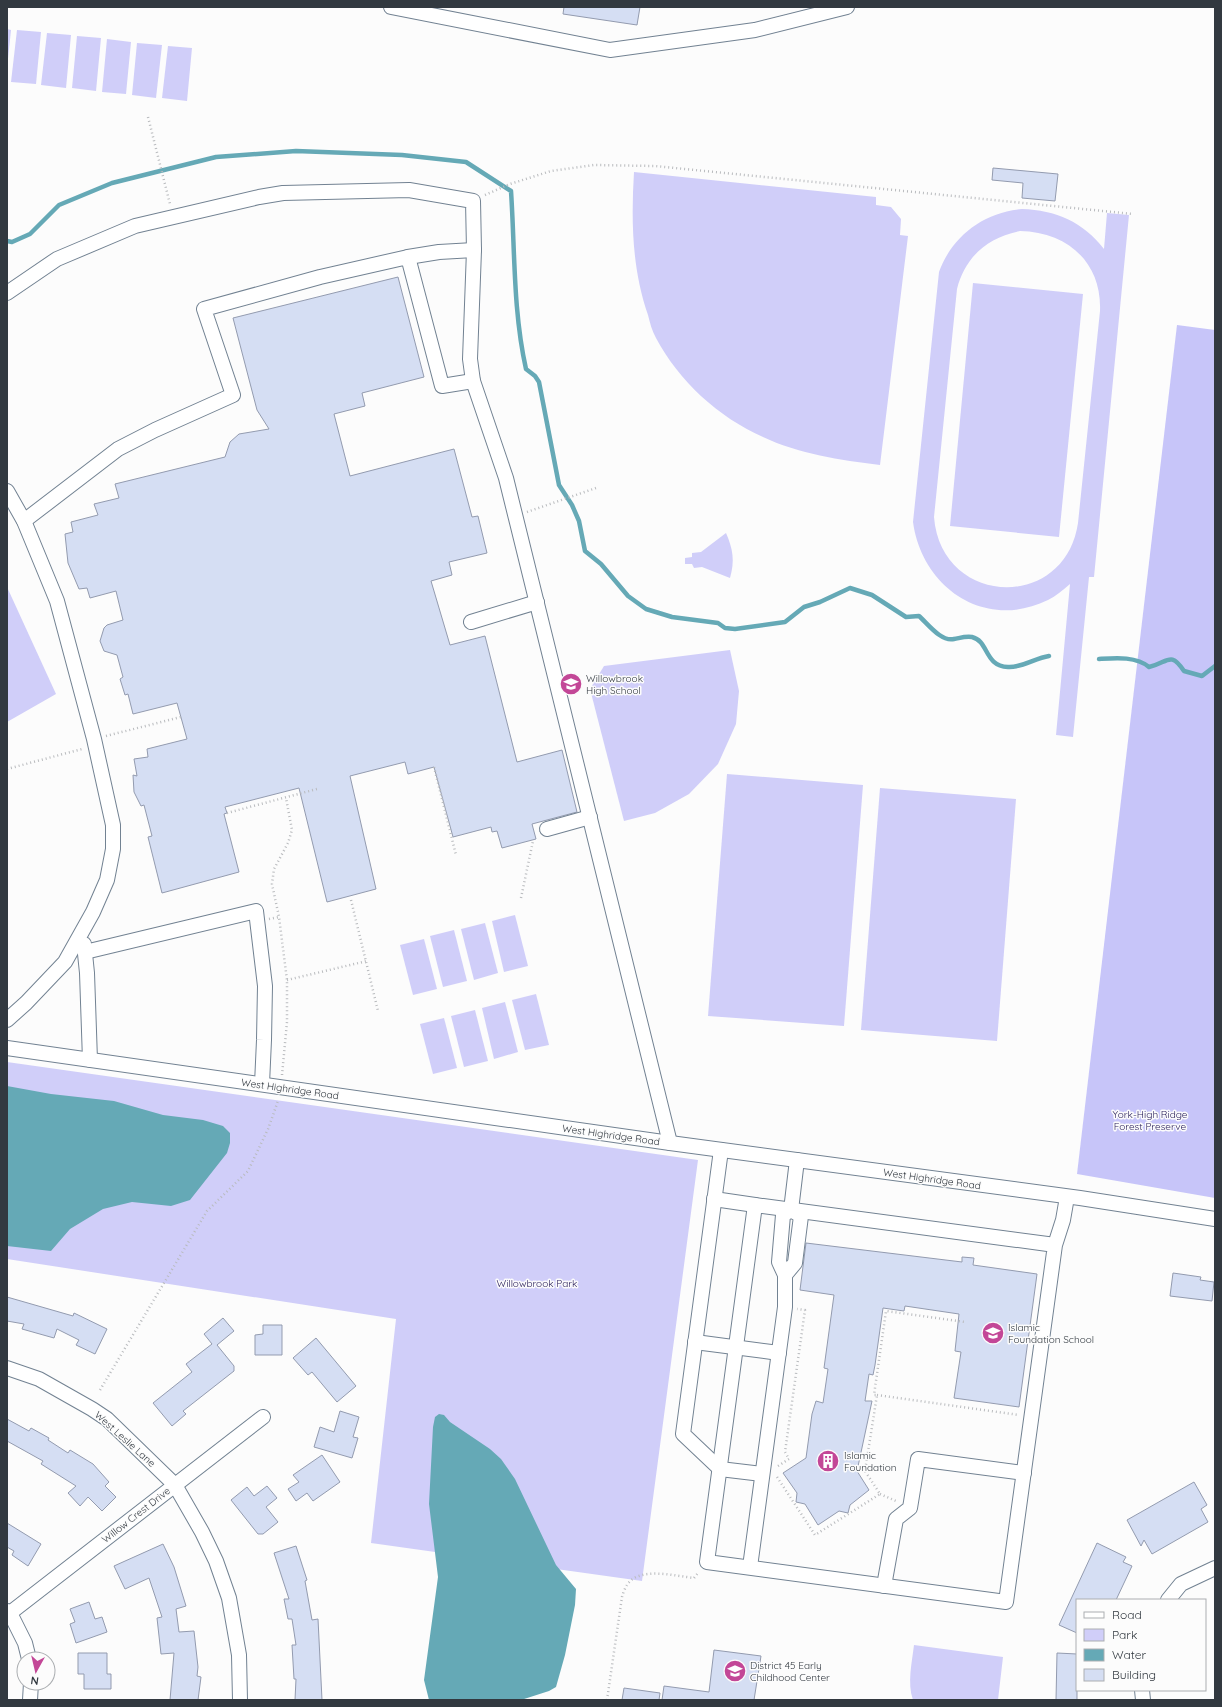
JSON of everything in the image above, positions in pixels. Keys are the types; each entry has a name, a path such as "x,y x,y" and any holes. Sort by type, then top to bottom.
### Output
{"street":[{"path":"391,7 610,50 756,30 847,7"},
{"path":"7,293 57,259 135,226 173,216 283,193 409,190 473,201 474,250 470,358 473,381 506,478 670,1143"},
{"path":"24,521 118,449 154,430 233,395 204,309 320,277 408,257 439,252 474,250"},
{"path":"408,257 442,386 473,381"},
{"path":"7,490 24,521 57,601 94,739 113,825 113,849 107,880 82,933 64,962 26,1003 7,1020"},
{"path":"471,622 537,602"},
{"path":"547,829 590,817"},
{"path":"84,952 256,911 265,986 262,1084"},
{"path":"82,933 90,1060"},
{"name":"West Highridge Road","path":"7,1048 670,1143 1067,1197 1215,1220"},
{"path":"721,1150 683,1434 720,1468 767,1472"},
{"path":"791,1210 797,1160"},
{"path":"755,1205 707,1562 1006,1602 1055,1245 1063,1220 1067,1197"},
{"path":"714,1199 1055,1245"},
{"path":"750,1567 767,1472 785,1307 785,1275 779,1262 783,1215 791,1210"},
{"path":"695,1342 779,1353"},
{"name":"West Leslie Lane","path":"7,1368 39,1379 107,1419 175,1485 212,1553 228,1598 239,1655 240,1700"},
{"name":"Willow Crest Drive","path":"8,1612 263,1417"},
{"path":"884,1586 896,1519 910,1508 918,1458 1024,1473"},
{"path":"1169,1599 1181,1584 1215,1568"},
{"path":"8,1612 25,1643 27,1651"}],"path":[{"path":"148,117 173,216"},
{"path":"493,190 551,171 594,165 655,166 1133,214"},
{"path":"516,517 596,488"},
{"path":"434,767 456,854"},
{"path":"227,813 317,789"},
{"path":"100,1390 208,1211 248,1171 268,1129 278,1103 286,1036 287,980 279,917 272,884 274,869 288,843 292,830 286,798"},
{"path":"521,898 533,841"},
{"path":"352,900 378,1010"},
{"path":"287,980 366,961"},
{"path":"767,1472 789,1459 785,1452 805,1310 785,1307"},
{"path":"965,1322 886,1311 874,1395 1022,1415"},
{"path":"777,1476 814,1535 880,1494 865,1471 877,1395"},
{"path":"607,1700 622,1597 627,1584 638,1576 652,1572 694,1578 707,1562"}],"green space":[{"path":"7,29 11,30 7,68"},
{"path":"17,30 41,32 36,84 11,82"},
{"path":"47,33 71,35 66,88 41,85"},
{"path":"77,36 101,38 96,91 72,88"},
{"path":"107,39 131,42 126,94 102,92"},
{"path":"137,43 162,45 156,98 132,95"},
{"path":"168,46 192,48 187,101 162,98"},
{"path":"634,172 876,197 876,205 891,207 901,219 900,235 908,236 880,465 805,452 777,443 746,429 715,408 701,396 676,369 653,333 639,280 633,227"},
{"path":"1022,209 1034,210 1068,219 1087,232 1104,249 1107,213 1129,215 1094,577 1089,577 1073,737 1056,735 1070,584 1057,595 1048,600 1024,608 1002,610 980,606 960,597 943,584 929,566 919,546 913,522 939,272 952,247 971,228 995,215","holes":["1020,231 1053,237 1066,244 1078,253 1088,264 1095,278 1099,294 1100,311 1078,523 1068,552 1051,572 1029,584 1004,587 979,582 958,568 942,547 934,517 957,289 966,267 972,258 988,244 998,238"]},
{"path":"973,283 1083,294 1059,537 950,526"},
{"name":"York-High Ridge Forest Preserve","path":"1177,325 1215,330 1215,1198 1077,1174"},
{"path":"726,533 732,555 730,578 702,567 694,568 692,564 685,564 685,558 692,557 692,553 701,552"},
{"path":"7,587 56,694 7,722"},
{"path":"730,650 739,691 736,724 718,764 689,794 655,813 624,821 590,689 604,666"},
{"path":"727,774 863,785 844,1026 708,1016"},
{"path":"880,788 1016,799 997,1041 861,1030"},
{"path":"515,915 528,966 504,972 492,921"},
{"path":"485,923 498,973 474,980 461,929"},
{"path":"454,930 467,981 443,987 430,936"},
{"path":"424,939 437,989 413,995 400,945"},
{"path":"536,994 549,1045 525,1050 512,1000"},
{"path":"505,1002 518,1052 494,1059 482,1008"},
{"path":"475,1010 488,1061 464,1067 451,1016"},
{"path":"444,1018 457,1068 433,1074 420,1024"},
{"name":"Willowbrook Park","path":"7,1062 698,1160 642,1581 371,1543 396,1319 7,1259"},
{"path":"914,1645 1003,1657 998,1700 913,1700 910,1680"}],"water":[{"path":"7,1086 51,1094 114,1101 163,1115 203,1120 223,1126 230,1133 230,1143 227,1153 190,1200 171,1206 132,1202 103,1209 70,1229 51,1251 7,1246"},
{"path":"439,1414 444,1415 450,1422 490,1449 501,1459 515,1479 556,1565 576,1589 575,1605 565,1655 556,1687 549,1691 521,1700 429,1700 424,1680 438,1577 429,1504 433,1427 435,1417"}],"building":[{"path":"564,7 640,7 637,25 563,14"},
{"path":"993,168 1058,174 1055,201 1022,198 1023,183 992,180"},
{"path":"398,277 424,377 362,393 365,406 334,414 350,476 454,449 472,517 478,516 487,553 449,562 452,575 431,581 450,645 485,636 517,762 562,750 577,812 532,824 536,839 502,848 497,831 492,832 491,827 453,837 434,767 408,774 405,762 350,776 376,889 327,902 299,788 225,807 227,813 224,814 239,872 162,893 148,837 152,836 144,805 141,806 134,792 133,775 137,776 134,759 148,757 147,749 187,739 177,703 133,714 128,694 125,695 120,679 123,677 117,655 104,651 100,641 104,628 107,625 123,620 116,591 90,598 87,588 79,589 68,563 65,534 73,532 71,522 98,515 94,504 119,498 115,484 225,457 230,442 239,434 269,429 257,410 233,318"},
{"name":"Islamic Foundation School","path":"806,1243 962,1262 962,1257 974,1258 973,1265 1037,1274 1019,1407 954,1398 961,1352 955,1351 959,1314 905,1306 904,1311 883,1308 875,1365 873,1375 869,1374 865,1401 872,1401 857,1471 869,1490 850,1505 848,1513 839,1511 818,1525 805,1504 796,1502 797,1493 783,1473 806,1458 812,1414 816,1401 823,1403 828,1369 824,1368 834,1295 800,1290"},
{"path":"1173,1273 1201,1277 1200,1280 1214,1282 1212,1301 1170,1296"},
{"path":"7,1297 73,1316 74,1313 107,1329 95,1354 76,1345 79,1340 57,1329 54,1338 22,1329 24,1324 7,1321"},
{"path":"223,1318 234,1331 217,1345 234,1366 234,1371 183,1411 186,1414 172,1426 153,1403 192,1372 186,1364 212,1344 204,1334"},
{"path":"263,1325 282,1325 282,1355 255,1355 255,1335 263,1334"},
{"path":"316,1338 356,1386 337,1402 312,1372 308,1375 293,1358"},
{"path":"340,1411 359,1417 353,1437 358,1438 352,1458 314,1447 320,1427 334,1432"},
{"path":"7,1419 29,1431 31,1428 49,1438 48,1440 68,1453 70,1450 93,1464 109,1482 105,1486 116,1497 102,1511 88,1497 80,1506 68,1493 76,1486 41,1464 43,1461 7,1441"},
{"path":"322,1455 340,1482 313,1501 307,1493 296,1501 288,1489 299,1482 293,1475"},
{"path":"1194,1482 1207,1505 1201,1509 1208,1522 1152,1554 1144,1540 1141,1546 1127,1520"},
{"path":"267,1486 277,1498 266,1507 278,1522 263,1534 258,1534 231,1500 247,1487 254,1496"},
{"path":"7,1523 41,1544 28,1566 12,1555 14,1551 7,1547"},
{"path":"1097,1543 1126,1557 1123,1562 1132,1566 1116,1599 1076,1599 1076,1633 1059,1625"},
{"path":"163,1544 174,1567 186,1606 176,1609 179,1632 194,1631 198,1667 197,1676 201,1677 198,1700 170,1700 174,1653 161,1654 157,1618 162,1617 149,1578 125,1589 114,1566"},
{"path":"296,1546 307,1580 305,1581 312,1620 318,1619 322,1700 295,1700 296,1679 294,1679 292,1645 296,1645 292,1619 288,1619 284,1599 289,1599 274,1553"},
{"path":"89,1602 95,1619 102,1617 107,1632 76,1643 70,1624 75,1622 70,1609"},
{"name":"District 45 Early Childhood Center","path":"714,1650 761,1656 754,1700 662,1700 664,1686 709,1692"},
{"path":"78,1653 107,1653 107,1674 111,1674 111,1689 84,1689 84,1674 78,1674"},
{"path":"1057,1653 1076,1654 1077,1700 1056,1700"},
{"path":"624,1688 660,1693 659,1700 622,1700"}],"waterway":[{"path":"7,241 12,242 30,234 59,205 112,183 216,157 296,151 402,155 466,162 511,191 515,281 522,347 526,369 535,376 539,382 559,485 572,505 579,521 585,551 601,564 628,596 646,609 672,617 718,623 725,628 735,629 785,622 804,607 820,602 850,588 872,595 906,617 919,616 935,632 944,638 954,639 972,637 977,639 991,658 1000,666 1018,666 1049,656"},
{"path":"1099,659 1132,659 1144,663 1149,667 1172,659 1184,671 1202,676 1215,666"}],"place":[{"name":"Willowbrook High School","path":"571,684"},
{"name":"Islamic Foundation School","path":"993,1333"},
{"name":"Islamic Foundation","path":"828,1461"},
{"name":"District 45 Early Childhood Center","path":"735,1671"}]}
